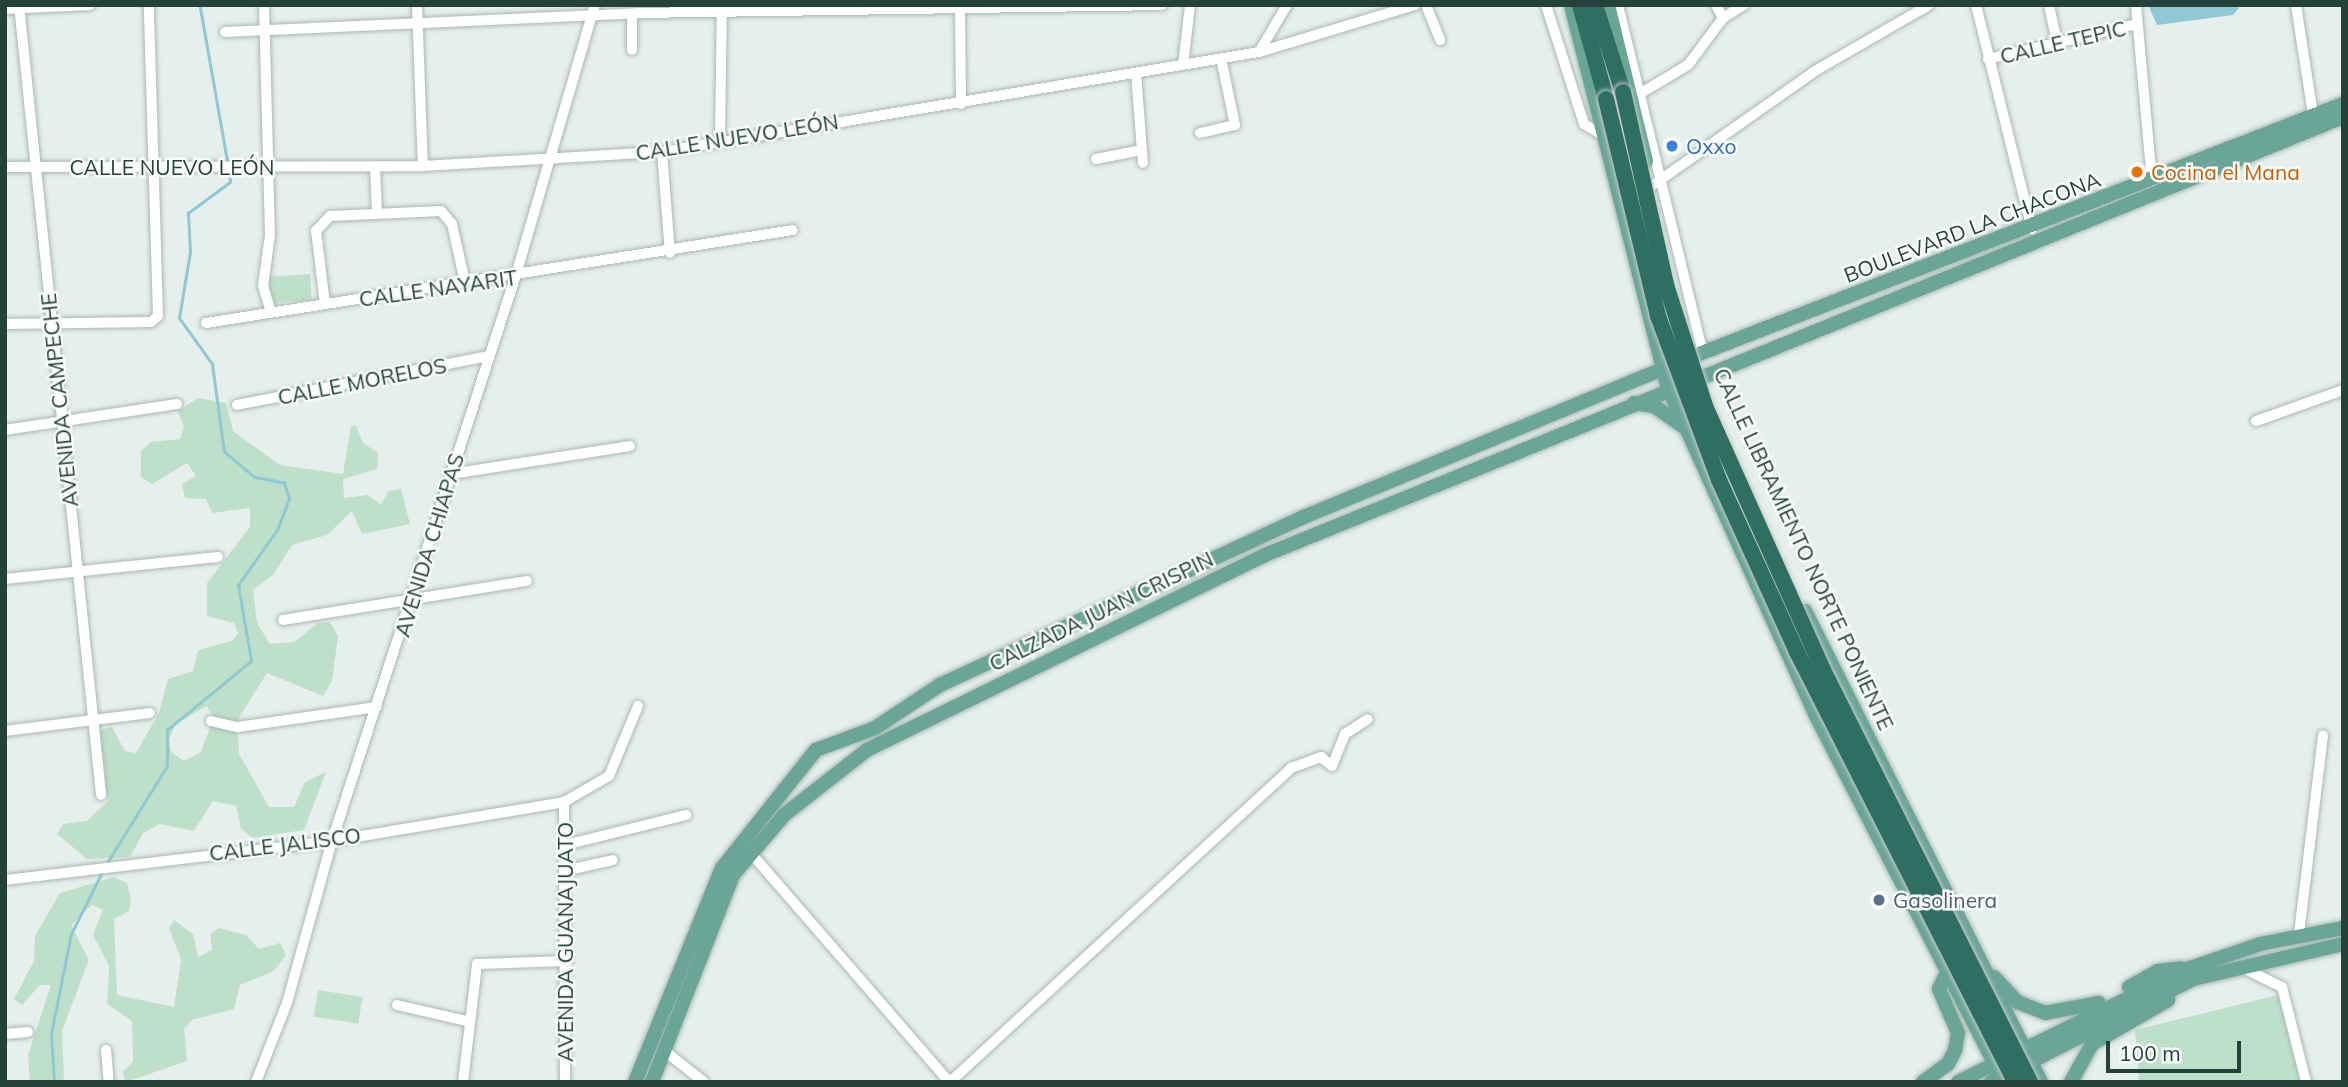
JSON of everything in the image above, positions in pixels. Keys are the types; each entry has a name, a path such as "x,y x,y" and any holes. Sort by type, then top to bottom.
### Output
{"highway":[{"name":"CALLE LIBRAMIENTO NORTE PONIENTE","path":"1580,5 1606,99 1658,316 1719,480 1797,652 2001,1077"},
{"name":"CALLE LIBRAMIENTO NORTE PONIENTE","path":"1595,6 1623,92 1666,285 1705,406 1823,670 2030,1082"}],"main road":[{"path":"1572,5 1654,341 1668,388 1792,666 2001,1077"},
{"name":"CALLE LIBRAMIENTO NORTE PONIENTE","path":"1608,5 1698,355 1700,374 1807,616 2041,1082"},
{"name":"BOULEVARD LA CHACONA","path":"1733,360 2025,237 2231,155 2313,115 2343,104"},
{"name":"BOULEVARD LA CHACONA","path":"1698,355 2025,237 2152,180 2343,117"},
{"path":"1631,384 1654,341"},
{"name":"CALZADA JUAN CRISPIN","path":"635,1082 722,868 804,759 820,749 891,720 940,685 1301,518 1698,355"},
{"name":"CALZADA JUAN CRISPIN","path":"652,1082 666,1052 733,875 750,852 819,785 835,773 898,734 1265,555 1733,360"},
{"path":"1633,402 1673,416 1688,432"},
{"path":"820,749 835,773"},
{"path":"804,759 805,776 819,785"},
{"path":"1958,1082 2001,1077 2028,1056 2191,973 2299,934 2343,928"},
{"path":"1981,964 2017,1002 2053,1014 2097,1004 2158,971 2191,973 2238,967 2343,944"},
{"path":"1923,1082 1948,1064 1955,1050 1958,1033 1938,989 1948,970"},
{"path":"2071,1082 2092,1044 2187,989 2191,973"}],"street":[{"path":"5,9 19,6 90,5"},
{"path":"5,324 155,320 155,167 149,5"},
{"path":"264,5 266,167 270,235 263,286 271,313"},
{"path":"418,5 423,166"},
{"path":"225,32 418,23 593,10 1162,5"},
{"path":"1183,65 1190,5"},
{"path":"1259,52 1287,5"},
{"name":"CALLE NUEVO LEÓN","path":"5,167 240,169 423,166 663,152 720,140 961,104 1259,52 1415,5"},
{"path":"1426,5 1440,40"},
{"path":"1546,5 1584,124 1604,136"},
{"path":"1618,5 1641,93 1654,184 1815,71 1910,10 1929,5"},
{"path":"1716,5 1723,18"},
{"path":"1641,93 1688,65 1723,18 1744,5"},
{"path":"1976,5 2025,237"},
{"path":"2049,5 2057,44"},
{"path":"2136,5 2152,180"},
{"path":"2296,5 2313,115"},
{"name":"AVENIDA CAMPECHE","path":"19,6 101,795"},
{"path":"960,7 961,104"},
{"name":"AVENIDA CHIAPAS","path":"256,1082 287,1003 332,841 515,278 593,10"},
{"path":"720,140 721,10"},
{"path":"632,50 636,11"},
{"name":"CALLE TEPIC","path":"1988,59 2137,24"},
{"path":"1200,133 1235,125 1221,58"},
{"path":"1136,73 1143,163"},
{"path":"1096,159 1142,150"},
{"path":"663,152 670,253"},
{"path":"375,167 377,213"},
{"path":"325,304 317,225 330,216 377,213 446,214 465,282"},
{"name":"CALLE NAYARIT","path":"206,323 465,282 515,278 793,230"},
{"name":"CALLE MORELOS","path":"237,405 488,356"},
{"path":"2256,421 2343,390"},
{"path":"5,430 61,424 177,404"},
{"path":"451,474 630,446"},
{"path":"5,579 218,557"},
{"path":"283,620 527,581"},
{"path":"564,802 609,776 638,706"},
{"path":"211,721 238,727 377,707"},
{"path":"5,730 94,722 150,713"},
{"path":"750,852 950,1082 1292,768 1321,757 1332,766 1345,734 1368,719"},
{"path":"2299,934 2323,735"},
{"name":"CALLE JALISCO","path":"5,880 60,874 111,863 332,841 564,802"},
{"name":"AVENIDA GUANAJUATO","path":"564,802 567,961 565,1082"},
{"path":"565,845 686,815"},
{"path":"564,871 613,860"},
{"path":"463,1082 467,1021 477,964 567,961"},
{"path":"2238,967 2282,987 2306,1082"},
{"path":"397,1005 467,1021"},
{"path":"5,1034 28,1031"},
{"path":"106,1050 109,1082"},
{"path":"666,1052 704,1082"}],"green space":[{"path":"310,274 312,300 271,303 269,277"},
{"path":"198,398 226,403 233,431 280,465 343,474 351,426 356,425 363,443 378,453 377,469 343,479 344,498 368,495 381,505 388,491 401,489 410,524 362,534 352,511 327,535 292,545 273,575 253,590 257,623 270,644 294,642 318,623 330,622 338,636 332,681 323,696 267,673 237,721 239,754 269,807 294,807 305,782 326,772 304,830 253,838 241,829 236,806 213,801 194,831 160,824 143,833 130,857 87,859 57,834 63,824 87,821 108,801 100,730 112,727 125,751 136,753 159,713 168,679 193,671 198,650 232,641 238,633 234,623 207,616 207,583 250,527 250,508 212,513 206,499 185,498 182,484 196,476 187,463 152,484 141,477 141,451 151,442 180,439 184,427 178,411","holes":["206,706 214,716 201,752 184,761 171,752 169,740 175,725"]},
{"path":"114,877 127,883 131,900 129,911 114,919 117,995 174,1007 181,960 169,928 174,920 193,934 198,957 212,950 210,934 219,928 246,935 259,949 280,943 286,955 274,971 240,985 234,1009 192,1020 184,1029 187,1061 126,1082 122,1072 133,1062 132,1021 107,1004 109,966 93,935 103,910 92,905 71,925 89,960 62,1031 64,1082 30,1082 28,1055 51,985 40,985 22,1005 14,999 34,961 35,936 60,893"},
{"path":"318,990 362,997 358,1024 314,1017"},
{"path":"2282,994 2301,1082 2139,1082 2135,1030"}],"water":[{"path":"2148,5 2239,5 2239,8 2233,15 2157,25"}],"waterway":[{"path":"200,5 228,163"},
{"path":"107,863 167,766 167,730 251,661 238,585 277,530 289,499 284,483 254,477 224,452 212,364 179,318 190,252 188,213 230,182 229,170"},
{"path":"54,1082 51,1034 71,934 102,872"}],"place":[{"name":"Oxxo","path":"1672,146"},
{"name":"Cocina el Mana","path":"2137,172"},
{"name":"Gasolinera","path":"1879,900"}]}
